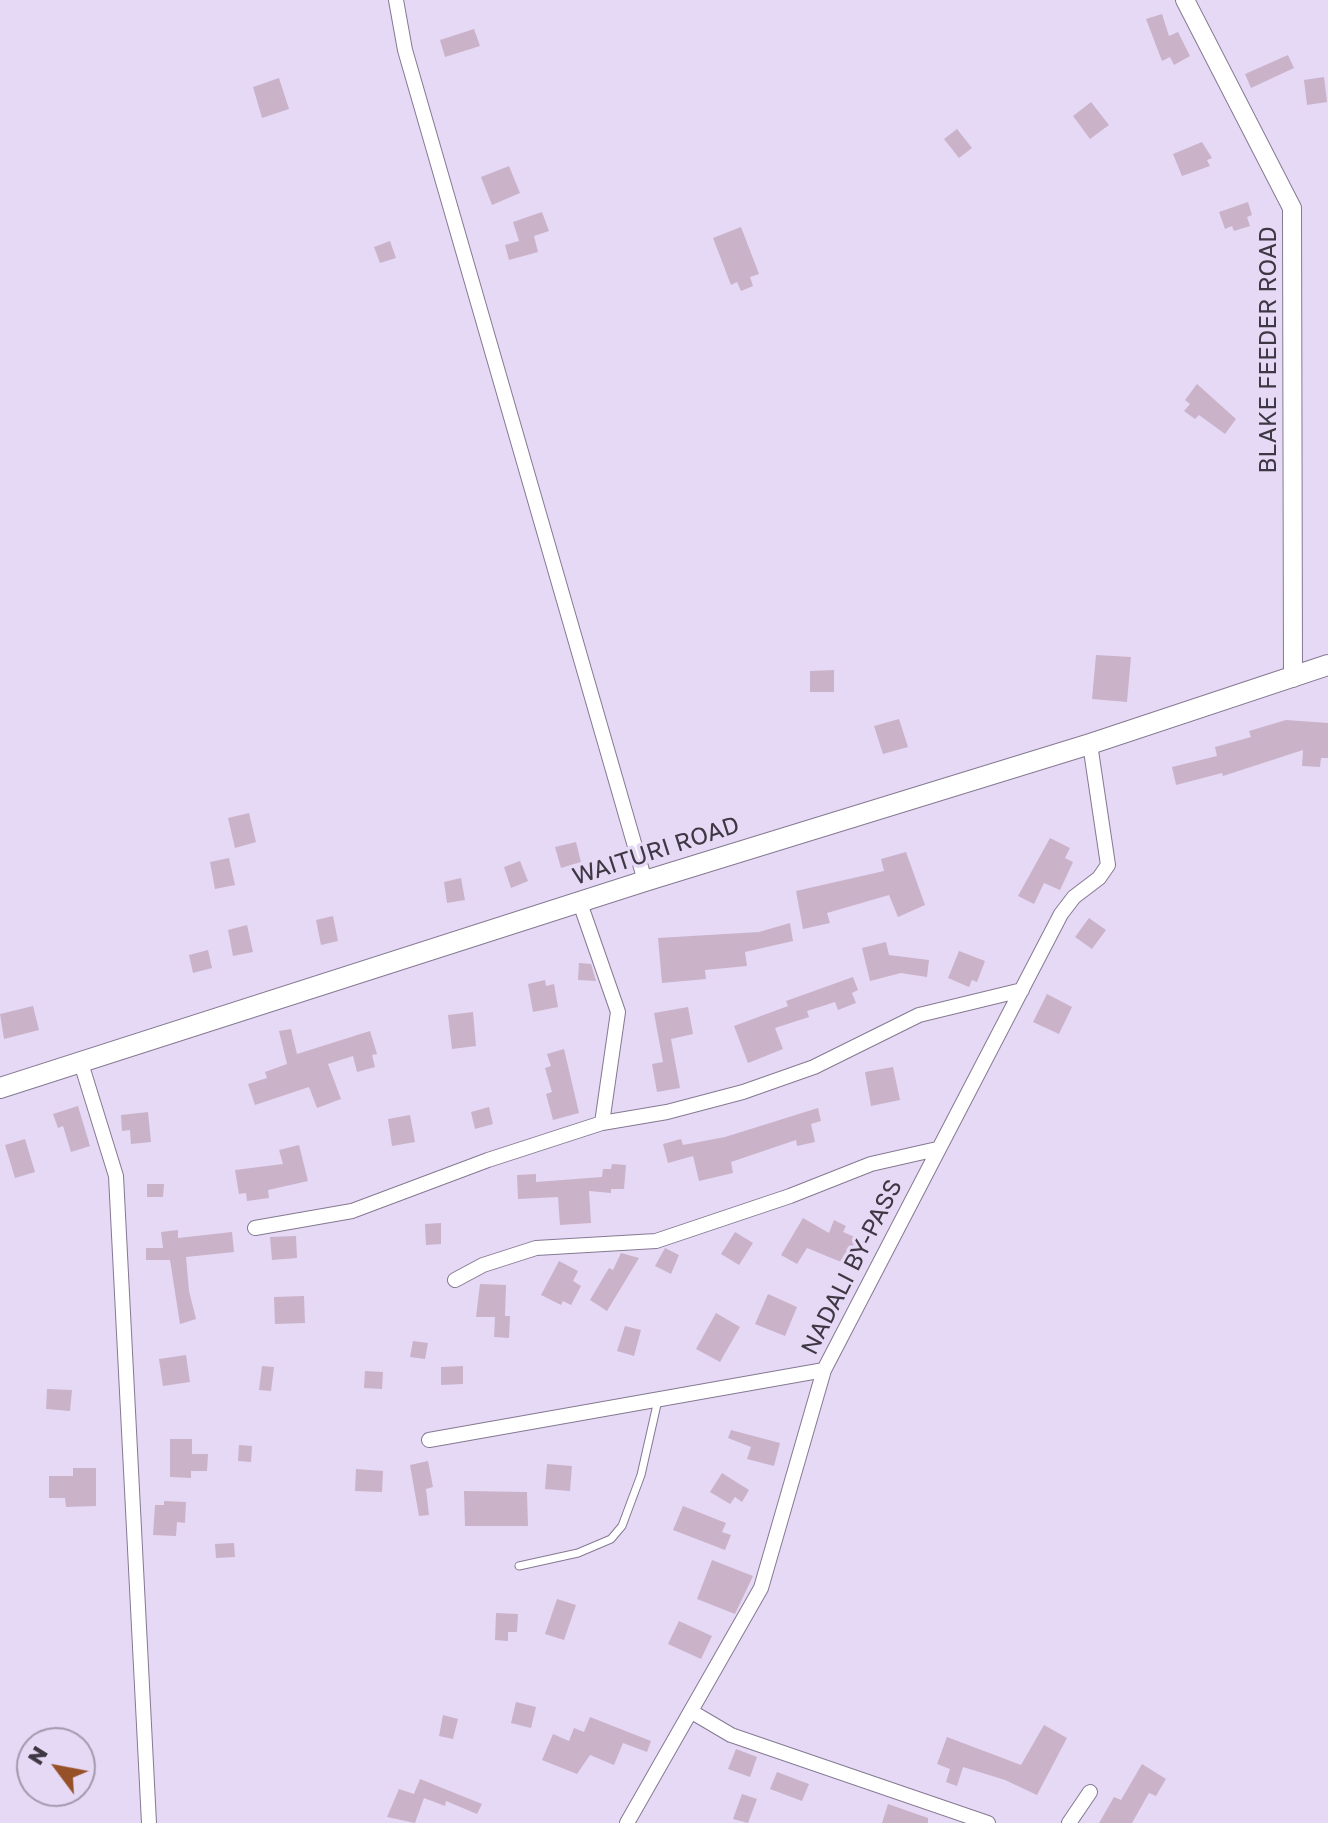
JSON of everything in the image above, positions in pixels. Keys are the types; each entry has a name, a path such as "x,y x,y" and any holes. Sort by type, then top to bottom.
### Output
{"main road":[{"name":"WAITURI ROAD","path":"0,1088 645,881 1090,744 1328,665"}],"street":[{"path":"396,0 405,50 645,881"},
{"name":"BLAKE FEEDER ROAD","path":"1185,0 1292,208 1293,678"},
{"name":"NADALI BY-PASS","path":"627,1823 761,1588 824,1370 1068,903 1099,878 1108,865 1090,744"},
{"path":"580,903 618,1012 602,1123"},
{"path":"255,1228 352,1211 488,1160 602,1123 667,1112 743,1092 814,1067 919,1015 1022,990"},
{"path":"81,1063 116,1176 149,1823"},
{"path":"455,1280 483,1265 536,1248 656,1241 764,1206 871,1164 937,1149"},
{"path":"429,1440 824,1370"},
{"path":"692,1712 731,1735 988,1823"},
{"path":"1069,1823 1090,1792"}],"lane":[{"path":"519,1566 578,1553 611,1539 622,1526 641,1475 658,1400"}],"building":[{"path":"1162,14 1169,36 1178,32 1190,56 1174,65 1170,57 1162,61 1146,19"},
{"path":"474,29 480,46 445,57 440,40"},
{"path":"1288,55 1294,68 1251,88 1245,74"},
{"path":"1324,77 1327,102 1307,105 1304,80"},
{"path":"279,78 289,109 262,118 253,87"},
{"path":"1091,102 1109,125 1090,139 1073,116"},
{"path":"957,129 972,148 959,158 944,139"},
{"path":"1202,142 1212,158 1207,160 1210,166 1182,176 1173,154"},
{"path":"509,166 520,193 492,205 481,177"},
{"path":"1248,202 1252,215 1247,217 1250,226 1234,231 1232,226 1225,229 1219,212"},
{"path":"542,212 549,231 534,236 538,252 509,260 505,245 519,241 513,222"},
{"path":"741,227 759,274 750,277 753,286 741,291 737,282 731,285 713,238"},
{"path":"390,241 396,258 380,263 374,247"},
{"path":"1197,384 1236,419 1225,434 1199,415 1195,419 1184,411 1190,404 1185,400"},
{"path":"1096,655 1131,657 1127,702 1092,699"},
{"path":"834,670 834,692 810,692 810,671"},
{"path":"899,719 908,747 883,754 874,726"},
{"path":"1286,720 1328,723 1328,758 1321,758 1320,767 1302,766 1303,750 1223,776 1222,773 1176,785 1172,767 1217,756 1215,747 1251,737 1249,731"},
{"path":"249,813 256,842 235,848 228,818"},
{"path":"1050,838 1070,848 1065,858 1073,862 1060,890 1044,883 1034,904 1018,896"},
{"path":"576,842 581,862 561,868 555,847"},
{"path":"906,852 925,905 898,917 889,895 827,913 830,923 803,929 796,891 884,871 881,859"},
{"path":"229,858 235,885 215,889 210,862"},
{"path":"520,861 528,881 511,888 504,867"},
{"path":"461,878 465,900 447,903 444,882"},
{"path":"333,916 338,941 321,945 316,920"},
{"path":"1089,918 1106,930 1092,949 1075,937"},
{"path":"790,923 793,941 745,952 747,966 705,970 706,979 662,983 658,938 759,932"},
{"path":"247,925 253,952 233,956 228,930"},
{"path":"886,942 889,955 929,960 927,977 901,973 870,981 862,948"},
{"path":"208,950 212,968 193,973 189,955"},
{"path":"959,951 985,961 977,982 972,980 969,987 948,978"},
{"path":"579,963 591,964 596,981 578,980"},
{"path":"853,977 858,990 852,993 856,1003 838,1010 835,1002 807,1011 809,1017 775,1028 783,1049 748,1063 734,1026 788,1006 786,1001"},
{"path":"545,980 546,986 554,984 558,1007 533,1012 528,984"},
{"path":"1047,994 1072,1007 1059,1034 1033,1022"},
{"path":"33,1006 39,1030 4,1039 0,1014"},
{"path":"688,1007 693,1034 671,1039 680,1088 657,1092 652,1064 663,1062 654,1013"},
{"path":"473,1012 476,1046 452,1049 448,1015"},
{"path":"291,1029 297,1054 370,1031 377,1054 372,1055 375,1067 357,1072 353,1056 328,1064 341,1099 317,1108 309,1087 255,1105 248,1084 267,1078 265,1072 287,1064 279,1031"},
{"path":"564,1049 579,1113 553,1120 546,1094 552,1092 545,1068 551,1066 547,1054"},
{"path":"893,1067 900,1100 871,1106 865,1072"},
{"path":"78,1106 90,1146 71,1152 63,1126 58,1128 53,1114"},
{"path":"489,1107 493,1124 475,1129 471,1112"},
{"path":"818,1108 821,1121 811,1124 815,1142 797,1146 796,1140 731,1162 733,1173 699,1181 693,1156 668,1163 663,1144 681,1139 683,1145 725,1137"},
{"path":"148,1112 151,1142 131,1144 130,1130 122,1131 121,1115"},
{"path":"410,1115 415,1142 392,1146 388,1119"},
{"path":"25,1139 35,1172 15,1178 5,1145"},
{"path":"299,1145 308,1181 268,1190 269,1198 247,1201 246,1193 239,1194 235,1170 283,1164 279,1150"},
{"path":"612,1164 626,1165 624,1189 611,1189 611,1193 589,1191 591,1223 560,1225 558,1197 518,1199 517,1175 536,1174 536,1182 602,1177 603,1169 611,1169"},
{"path":"147,1184 164,1184 163,1197 147,1197"},
{"path":"803,1218 829,1233 834,1220 846,1226 843,1232 857,1238 846,1264 807,1248 797,1264 781,1255"},
{"path":"441,1223 441,1244 426,1245 425,1224"},
{"path":"178,1230 178,1238 232,1232 234,1252 186,1257 189,1291 196,1319 180,1324 170,1260 146,1260 146,1248 163,1248 161,1232"},
{"path":"735,1232 753,1243 739,1265 721,1254"},
{"path":"296,1236 297,1258 272,1260 270,1237"},
{"path":"665,1248 679,1255 671,1274 655,1266"},
{"path":"621,1253 639,1258 607,1311 590,1300 609,1268 613,1270"},
{"path":"559,1261 578,1271 573,1281 581,1286 571,1305 563,1301 561,1305 541,1295"},
{"path":"480,1284 506,1285 505,1316 510,1316 509,1338 494,1337 495,1317 476,1317"},
{"path":"768,1294 797,1307 785,1336 755,1324"},
{"path":"304,1296 305,1323 275,1324 274,1297"},
{"path":"716,1313 740,1327 720,1362 696,1349"},
{"path":"625,1326 641,1330 634,1356 617,1351"},
{"path":"413,1341 428,1343 425,1359 410,1357"},
{"path":"186,1355 190,1382 163,1386 159,1359"},
{"path":"262,1366 274,1367 271,1391 259,1390"},
{"path":"463,1366 463,1384 441,1385 441,1367"},
{"path":"365,1371 383,1372 382,1389 364,1388"},
{"path":"47,1389 72,1390 70,1411 46,1409"},
{"path":"731,1430 780,1443 774,1466 747,1459 751,1447 728,1438"},
{"path":"170,1439 192,1439 192,1454 208,1454 207,1471 191,1471 191,1478 170,1477"},
{"path":"239,1445 252,1446 251,1462 238,1461"},
{"path":"428,1461 433,1487 426,1489 429,1515 419,1516 410,1465"},
{"path":"547,1464 572,1466 570,1491 545,1489"},
{"path":"73,1468 96,1468 96,1506 66,1507 65,1498 49,1498 49,1476 73,1476"},
{"path":"356,1469 383,1471 382,1492 355,1491"},
{"path":"722,1473 749,1490 742,1502 735,1497 730,1504 710,1492"},
{"path":"464,1491 527,1492 528,1526 465,1526"},
{"path":"164,1501 186,1502 185,1523 177,1522 176,1536 153,1535 155,1505 164,1505"},
{"path":"683,1506 726,1523 722,1532 731,1535 725,1550 673,1530"},
{"path":"234,1543 235,1557 216,1558 215,1544"},
{"path":"712,1560 753,1576 735,1614 697,1599"},
{"path":"557,1599 576,1605 564,1640 545,1634"},
{"path":"496,1613 518,1614 517,1632 508,1632 508,1641 495,1640"},
{"path":"679,1621 712,1636 701,1659 668,1644"},
{"path":"516,1702 536,1707 531,1728 511,1723"},
{"path":"443,1715 458,1719 453,1739 439,1736"},
{"path":"590,1717 651,1741 647,1752 623,1743 614,1765 590,1755 577,1774 542,1760 553,1734 569,1741 574,1728 584,1732"},
{"path":"1044,1725 1067,1738 1037,1795 1005,1780 963,1767 957,1786 946,1782 950,1769 937,1764 947,1737 1021,1765"},
{"path":"736,1749 757,1757 750,1777 728,1769"},
{"path":"1142,1764 1166,1779 1156,1796 1149,1793 1132,1823 1099,1823 1114,1797 1121,1800"},
{"path":"777,1772 809,1784 802,1801 770,1789"},
{"path":"420,1779 482,1804 477,1814 446,1801 445,1806 424,1798 415,1823 387,1817 399,1789 414,1794"},
{"path":"742,1794 757,1799 748,1823 733,1819"},
{"path":"888,1804 928,1818 928,1823 882,1823"}]}
